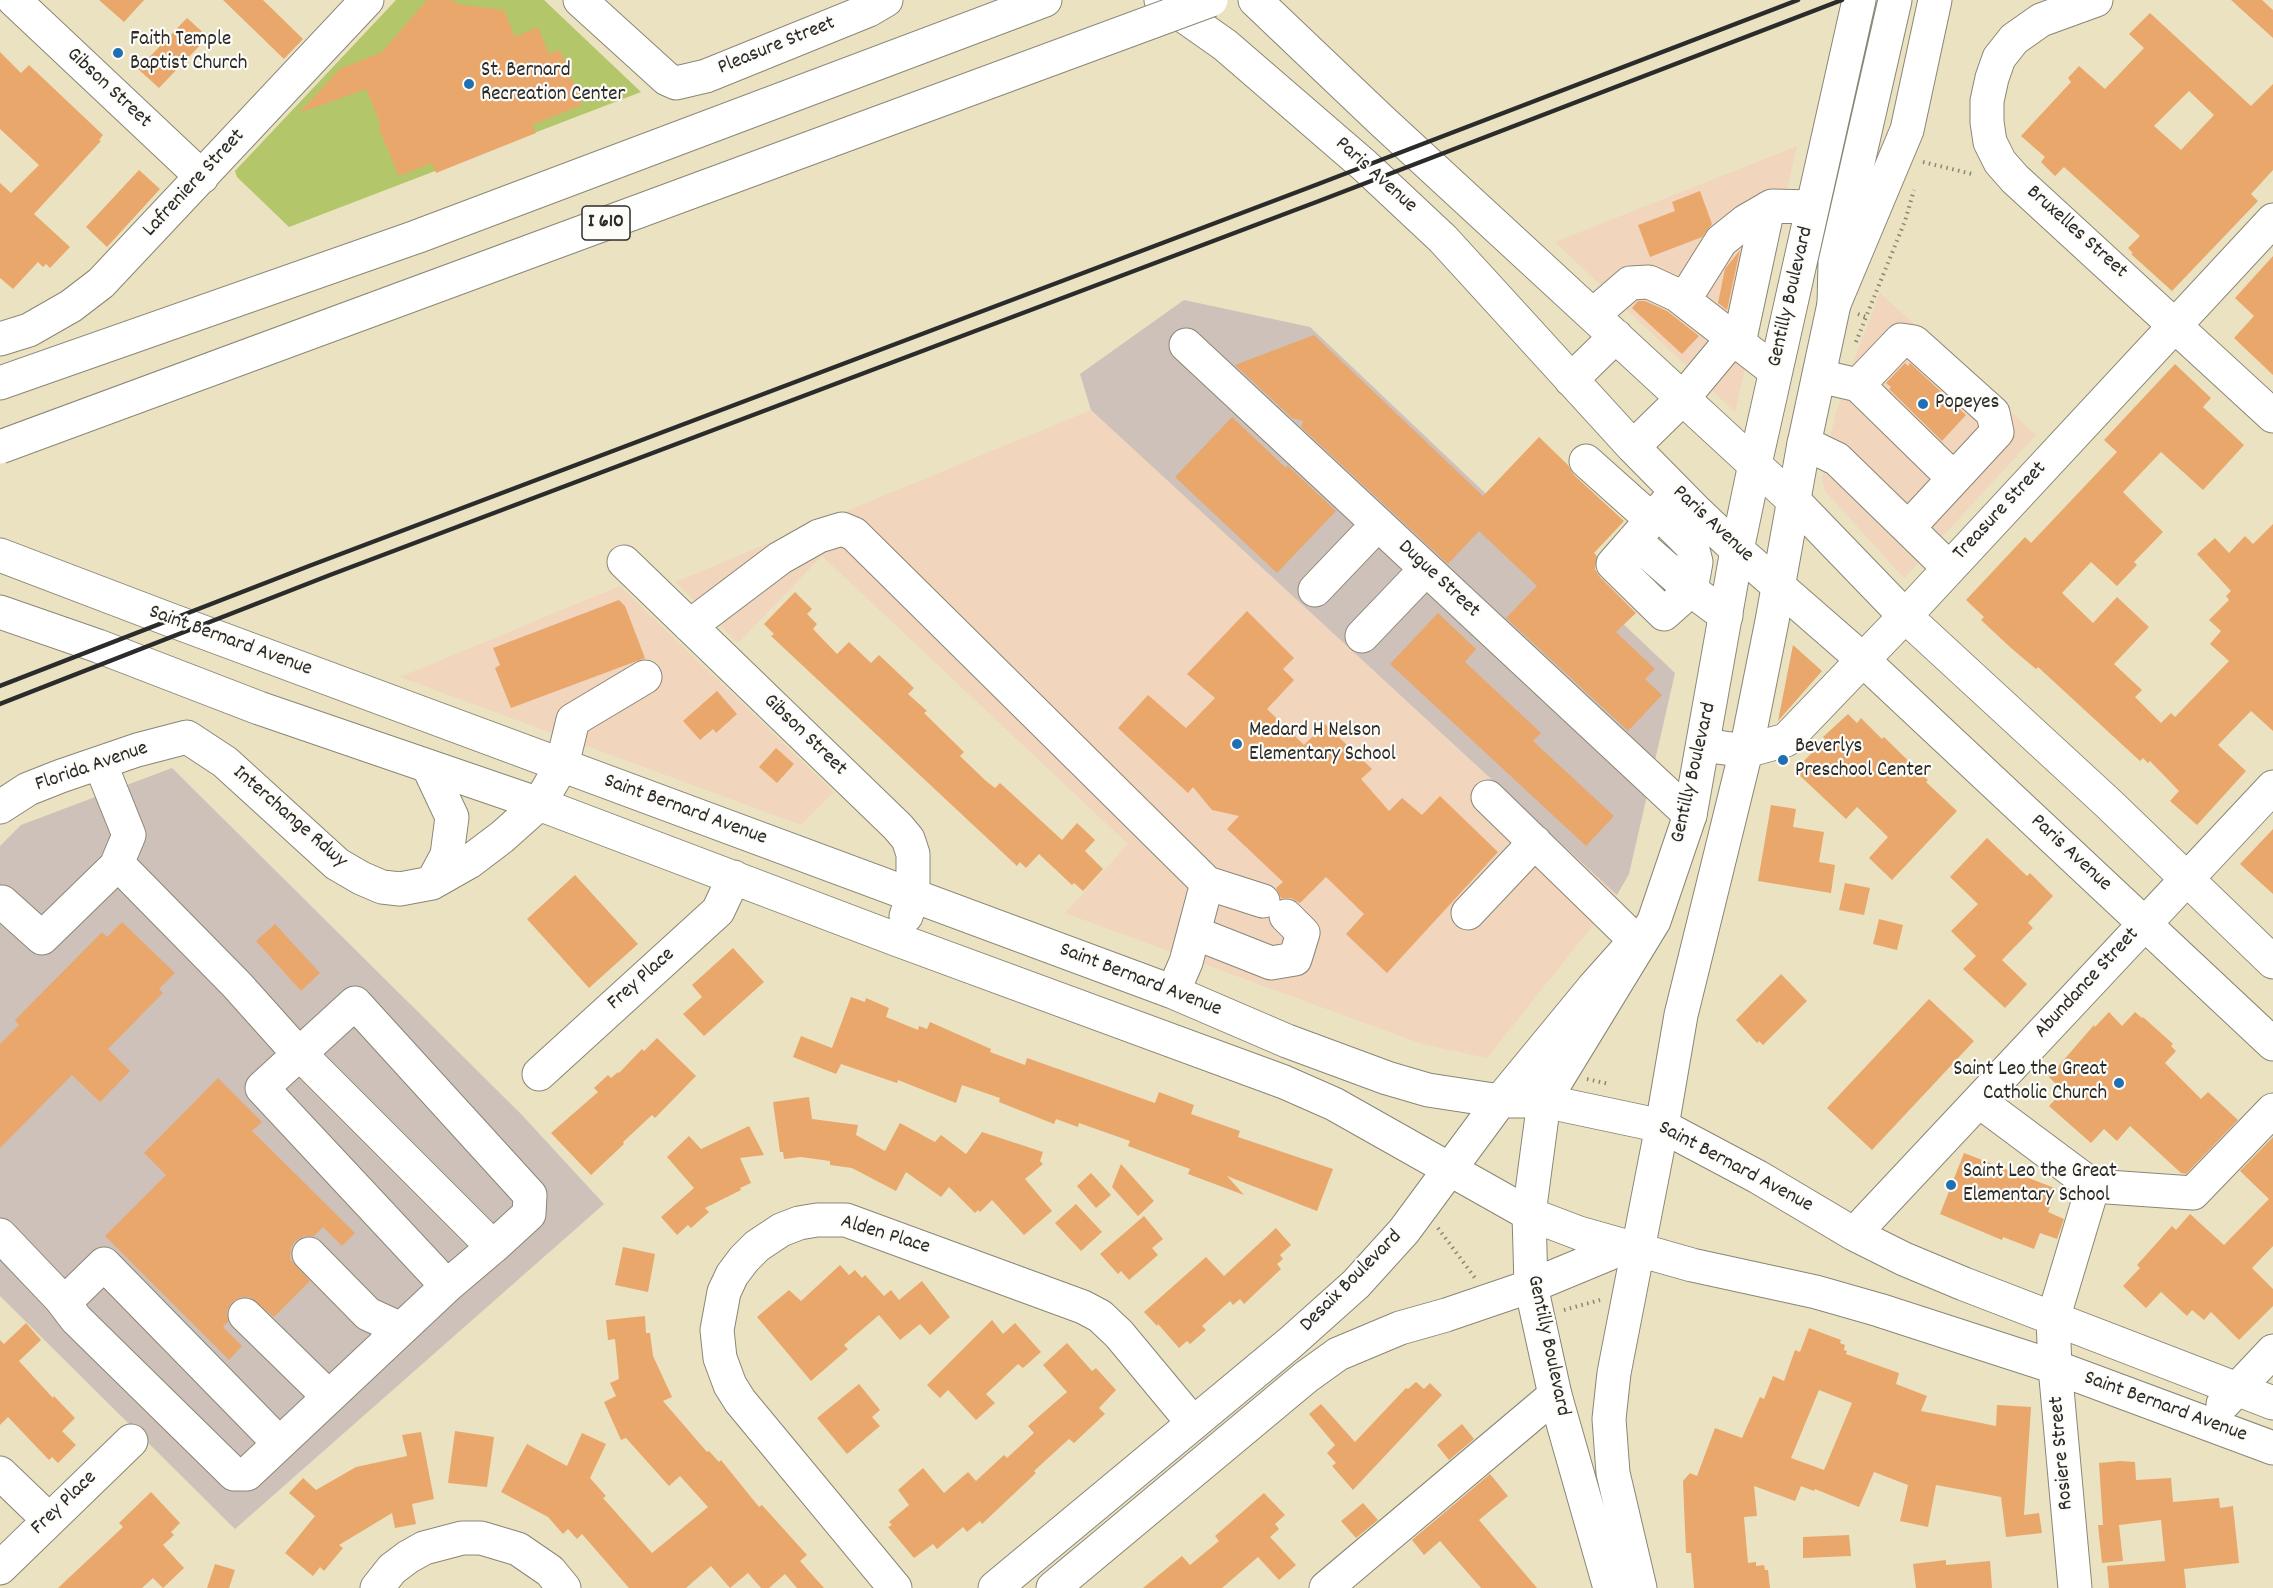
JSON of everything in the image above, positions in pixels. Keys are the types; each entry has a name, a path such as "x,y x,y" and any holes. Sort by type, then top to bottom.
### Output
{"main road":[{"name":"Gibson Street","path":"14,0 202,177"},
{"name":"Lafreniere Street","path":"0,339 29,330 71,306 101,282 367,0"},
{"name":"Pleasure Street","path":"580,0 667,79 676,83 685,83 706,76 869,10 886,0"},
{"name":"I 610","path":"0,383 417,237 1045,0"},
{"name":"Paris Avenue","path":"1161,0 1226,45 1364,165 1443,239 1633,447 1655,516 1737,550 1863,659 2273,1044"},
{"name":"I 610","path":"0,447 1211,0"},
{"path":"1255,0 1381,120 1755,464 1905,616 2273,962"},
{"name":"Gentilly Boulevard","path":"1610,1588 1555,1395 1531,1286 1529,1214 1544,1101 1645,931 1690,815 1737,550 1859,0"},
{"name":"Gentilly Boulevard","path":"1640,1588 1613,1473 1609,1419 1617,1352 1662,1126 1681,1015 1746,751 1779,587 1804,443 1834,304 1835,263 1895,0"},
{"path":"1834,304 1907,130 1935,0"},
{"name":"Bruxelles Street","path":"2096,0 2041,20 2014,39 1999,58 1987,101 1990,142 2000,162 2015,179 2273,416"},
{"path":"1684,300 1721,241 1746,221 1772,206 1812,207"},
{"path":"1633,447 1736,341 1768,208"},
{"name":"Treasure Street","path":"1703,744 1746,751 1786,740 1905,616 2273,220"},
{"path":"1571,380 1630,283 1649,282 1684,300 1775,371"},
{"path":"1858,385 1901,340 1914,342 1993,413 1998,432 1908,528"},
{"name":"Dugue Street","path":"1186,345 1690,815"},
{"path":"1819,376 1858,385 1945,470 1960,472"},
{"path":"1804,443 1837,459 1949,568"},
{"path":"1586,461 1655,516 1692,546 1696,562 1691,590 1664,614 1613,564 1655,516"},
{"path":"1315,591 1378,524"},
{"path":"690,627 780,558 819,536 842,529 854,534 1207,883 1274,909 1303,933 1295,959 1271,963 1195,933"},
{"name":"Saint Bernard Avenue","path":"0,555 1173,992 1287,1041 1387,1078 1428,1090 1500,1101 1544,1101 1662,1126 1758,1177 1854,1234 1964,1284 2273,1402"},
{"name":"Gibson Street","path":"624,562 908,839 913,854 913,896 898,940"},
{"path":"1362,636 1426,569"},
{"path":"1691,590 1726,616"},
{"name":"Saint Bernard Avenue","path":"0,612 98,646 259,708 539,804 898,940 1284,1082 1334,1104 1529,1214 1579,1233 1692,1265 1816,1292 1879,1310 2055,1367 2273,1448"},
{"name":"Interchange Rdwy","path":"187,737 225,762 337,864 382,887 400,889 432,883 469,862 502,837 539,804 562,765 573,720 645,677"},
{"name":"Florida Avenue","path":"0,807 28,789 100,763 187,737"},
{"path":"1,902 42,938 116,866 129,835 100,763"},
{"path":"428,766 452,817 447,855 432,883"},
{"name":"Abundance Street","path":"1854,1234 2273,787"},
{"path":"1488,797 1535,842 1645,931"},
{"path":"1468,913 1535,842"},
{"path":"116,866 118,864 300,1053 493,1247"},
{"name":"Frey Place","path":"539,1074 718,911 734,877"},
{"path":"1173,992 1186,962 1207,883"},
{"name":"Desaix Boulevard","path":"995,1588 1290,1343 1356,1284 1404,1231 1500,1101 1593,988 1645,931"},
{"path":"0,1235 64,1303 76,1319 234,1474 247,1474 400,1329 529,1214 530,1195 355,1003 262,1089 447,1286"},
{"path":"1979,1101 2093,1186 2193,1194 2273,1110"},
{"name":"Rosiere Street","path":"2075,1588 2055,1367 2053,1319 2093,1186"},
{"name":"Alden Place","path":"895,1588 740,1401 730,1385 720,1358 717,1320 728,1284 744,1260 757,1246 781,1230 799,1223 818,1220 846,1220 1083,1307 1100,1317 1119,1334 1193,1423"},
{"name":"Desaix Boulevard","path":"1053,1588 1306,1377 1338,1354 1401,1328 1531,1286 1613,1252 1637,1249"},
{"path":"309,1254 368,1314 400,1329"},
{"path":"64,1303 104,1264 279,1443"},
{"path":"245,1315 329,1397"},
{"path":"2206,1423 2273,1351"},
{"path":"1326,1588 1555,1395"},
{"name":"Frey Place","path":"0,1568 131,1442"},
{"path":"0,1473 49,1520"},
{"path":"377,1588 392,1569 424,1548 462,1538 481,1538 518,1549 535,1559 550,1571 564,1588"}],"path":[{"path":"1920,171 1923,161 1972,174 2000,162"},
{"path":"1834,304 1866,317 1905,221 1917,181"},
{"path":"1433,1221 1475,1278"},
{"path":"1557,1313 1609,1297"}],"shaded area":[{"path":"1797,146 1735,412 1555,242"},
{"path":"1880,293 2036,435 1904,578 1825,491 1822,479 1835,416"},
{"path":"1184,300 1310,327 1675,673 1629,874 1617,895 1091,410 1080,374"},
{"name":"Medard H Nelson Elementary School","path":"1091,410 1617,895 1487,1058 1422,1044 1065,913 1128,844 822,556 738,643 675,582"},
{"path":"620,586 834,792 801,825 400,677"},
{"path":"172,768 522,1115 604,1204 235,1529 0,1296 0,846 21,825"}],"green space":[{"path":"396,0 544,0 641,92 289,227 237,177 235,171"}],"building":[{"path":"99,0 144,0 124,22"},
{"path":"223,0 263,0 303,39 284,59"},
{"name":"St. Bernard Recreation Center","path":"427,0 456,1 456,4 504,10 515,37 538,27 549,54 560,50 582,105 532,125 536,133 436,173 432,163 399,176 378,127 381,125 366,89 299,113 340,69 382,52"},
{"path":"2231,0 2262,0 2273,10 2273,38"},
{"path":"2150,13 2251,106 2273,84 2273,170 2251,194 2258,201 2172,291 2131,254 2133,253 2128,248 2140,236 2064,167 2055,176 2041,162 2045,157 2021,136 2071,82 2068,78 2079,66 2105,89 2144,48 2129,34","holes":["2189,91 2214,115 2181,150 2154,126"]},
{"path":"187,18 208,37 159,88 138,69"},
{"path":"0,52 21,73 29,65 103,135 99,140 101,141 34,214 70,247 50,268 46,264 43,267 38,262 13,289 0,278 0,183 11,193 39,165 0,129"},
{"path":"139,170 160,189 107,247 86,227"},
{"path":"1700,191 1712,224 1702,237 1650,257 1638,225 1675,211 1672,202"},
{"path":"1740,250 1727,310 1718,303 1725,269"},
{"path":"2273,256 2273,375 2234,338 2254,316 2235,298"},
{"path":"1638,301 1645,301 1667,311 1699,336 1682,354 1632,308"},
{"path":"1314,335 1483,496 1539,437 1568,465 1574,475 1624,521 1594,553 1597,556 1595,569 1636,613 1616,632 1655,669 1645,679 1662,695 1628,731 1506,618 1537,586 1479,531 1448,564 1301,427 1303,421 1292,418 1235,365"},
{"path":"1905,363 1908,366 1910,363 1966,415 1942,441 1889,389 1891,387 1886,383"},
{"path":"2175,364 2211,398 2203,407 2244,445 2203,490 2161,452 2123,492 2163,532 2134,562 2137,565 2117,586 2091,562 2062,593 2093,623 2117,597 2149,627 2114,664 2142,690 2135,697 2161,723 2171,713 2175,717 2229,661 2210,644 2221,631 2209,620 2229,600 2226,596 2231,591 2197,554 2215,538 2229,553 2245,536 2253,544 2273,524 2273,731 2251,711 2218,745 2246,771 2197,825 2170,801 2179,791 2150,761 2148,763 2143,758 2140,761 2038,667 2036,669 2011,648 1981,620 1984,617 1966,600 2025,537 2031,543 2117,452 2104,440"},
{"path":"1232,417 1336,511 1277,573 1175,477"},
{"path":"795,592 812,609 807,614 817,624 813,629 837,654 849,642 871,663 879,655 914,688 908,694 927,711 924,713 964,752 960,756 986,781 995,788 1000,783 1062,840 1077,823 1095,840 1085,851 1103,869 1083,891 1074,883 1072,885 1039,854 1026,868 1020,862 1017,866 771,636 774,634 764,624"},
{"path":"619,600 625,606 645,658 511,708 495,668 500,665 493,648"},
{"path":"1247,611 1294,658 1283,669 1294,680 1267,709 1304,745 1325,724 1372,769 1361,779 1389,811 1402,798 1422,815 1440,796 1498,852 1387,973 1346,934 1364,914 1326,877 1300,903 1291,898 1281,898 1276,888 1283,882 1227,829 1239,816 1212,810 1193,787 1188,793 1118,728 1148,695 1186,728 1215,698 1187,674"},
{"path":"1438,613 1476,649 1465,662 1541,733 1533,741 1614,816 1586,846 1390,664"},
{"path":"1793,645 1822,671 1778,721"},
{"path":"717,691 737,714 716,733 713,729 700,740 683,721"},
{"path":"1848,714 1857,723 1861,718 1882,739 1884,737 1957,811 1892,880 1869,858 1888,837 1857,807 1846,819 1797,773 1800,770 1798,767 1825,739 1823,737"},
{"path":"776,748 794,764 777,783 759,767"},
{"path":"1771,805 1796,809 1793,827 1824,832 1819,862 1835,865 1831,893 1758,881"},
{"path":"2273,829 2273,894 2240,864"},
{"path":"1987,838 2027,876 2030,873 2053,896 2028,923 2033,928 2002,960 2027,984 2005,1008 1963,969 1976,956 1951,931 1978,904 1950,877"},
{"path":"575,875 638,944 589,988 527,919"},
{"path":"1845,883 1870,888 1864,915 1839,910"},
{"path":"1879,919 1903,925 1897,950 1873,944"},
{"path":"122,922 175,973 159,989 163,993 108,1049 130,1071 100,1102 72,1075 0,1148 0,1044 19,1025 15,1020 102,932 107,937"},
{"path":"275,924 320,973 301,991 256,941"},
{"path":"733,948 764,982 704,1036 683,1014 702,997 692,985"},
{"path":"1781,974 1807,1001 1763,1045 1759,1041 1757,1043 1736,1020"},
{"path":"851,997 865,1002 866,998 889,1008 886,1017 918,1030 919,1026 927,1029 930,1022 991,1049 990,1052 1025,1065 1027,1058 1155,1103 1159,1092 1194,1105 1191,1114 1240,1131 1238,1137 1333,1169 1317,1211 1227,1176 1244,1195 1188,1174 1190,1169 1128,1146 1130,1141 1079,1123 1078,1127 1056,1119 1054,1124 999,1102 1000,1098 962,1085 956,1103 898,1080 897,1083 841,1064 836,1074 793,1057 801,1036 832,1048"},
{"path":"1929,999 1974,1041 1872,1150 1827,1108"},
{"name":"Saint Leo the Great Catholic Church","path":"2109,1012 2122,1026 2135,1012 2143,1017 2173,1044 2171,1046 2176,1051 2165,1063 2201,1099 2208,1092 2238,1120 2186,1174 2181,1173 2130,1126 2117,1141 2104,1129 2091,1143 2049,1106 2063,1091 2049,1077 2094,1025 2095,1027"},
{"path":"657,1038 696,1076 655,1118 652,1115 591,1175 551,1133 598,1092 594,1088 608,1075 611,1078 619,1073 642,1049 644,1051"},
{"path":"218,1078 262,1122 252,1131 355,1233 342,1246 323,1227 314,1236 304,1236 295,1241 291,1248 290,1259 310,1281 274,1317 250,1297 241,1297 232,1302 227,1311 228,1322 223,1327 242,1346 229,1360 105,1236 166,1175 144,1153"},
{"path":"809,1097 812,1119 858,1125 856,1135 885,1151 900,1123 935,1142 941,1135 966,1154 982,1132 1043,1152 1040,1161 1043,1164 1025,1179 1052,1211 1024,1235 992,1200 980,1212 978,1210 975,1213 949,1187 941,1197 906,1172 896,1191 852,1168 830,1165 830,1161 801,1157 784,1159 783,1152 780,1152 773,1102"},
{"path":"749,1126 764,1155 740,1158 751,1183 705,1208 709,1212 691,1228 688,1225 677,1235 661,1217 694,1188 667,1157 689,1136 701,1149"},
{"path":"2273,1137 2273,1246 2252,1268 2273,1289 2273,1306 2239,1340 2211,1312 2204,1320 2192,1310 2187,1316 2161,1292 2146,1308 2123,1286 2140,1268 2137,1265 2172,1226 2176,1230 2190,1214 2224,1245 2269,1199 2240,1171"},
{"path":"1964,1153 2057,1189 2048,1212 2064,1219 2057,1239 2040,1233 2034,1249 2003,1237 2002,1240 1940,1214"},
{"path":"1121,1164 1154,1201 1138,1216 1112,1187"},
{"path":"1091,1173 1111,1195 1096,1208 1077,1186"},
{"path":"1076,1204 1102,1232 1081,1251 1055,1223"},
{"path":"1144,1216 1163,1239 1152,1248 1158,1255 1129,1280 1121,1271 1118,1274 1100,1254"},
{"path":"1276,1228 1291,1245 1280,1255 1283,1259 1277,1264 1281,1269 1244,1304 1240,1299 1233,1305 1230,1301 1202,1326 1206,1330 1190,1344 1187,1341 1179,1348 1144,1312 1206,1257 1224,1276"},
{"path":"623,1247 655,1254 648,1292 615,1285"},
{"path":"840,1265 849,1275 855,1270 862,1278 865,1275 884,1296 891,1290 899,1300 922,1281 950,1317 930,1335 920,1324 900,1340 879,1315 844,1345 848,1349 811,1381 757,1317 789,1290 801,1301"},
{"path":"645,1316 646,1333 650,1333 653,1356 672,1397 663,1401 707,1452 709,1451 719,1462 721,1460 759,1507 762,1505 807,1555 800,1561 824,1588 797,1588 785,1574 769,1588 761,1588 748,1573 730,1588 711,1566 686,1588 629,1588 582,1534 577,1539 568,1529 563,1534 548,1517 501,1492 527,1444 567,1466 582,1433 606,1444 590,1478 606,1496 603,1498 652,1553 708,1507 680,1476 669,1486 626,1438 621,1440 604,1402 616,1396 610,1383 619,1379 615,1339 608,1340 606,1320"},
{"path":"992,1320 1003,1334 1015,1323 1041,1352 1023,1368 1018,1364 986,1394 995,1403 976,1420 948,1390 940,1398 927,1385"},
{"path":"26,1323 41,1340 19,1361 75,1418 62,1431 76,1445 58,1463 52,1457 49,1460 8,1417 0,1425 0,1340 4,1344"},
{"path":"1809,1328 1841,1340 1840,1343 1845,1345 1846,1354 1899,1373 1896,1384 1927,1396 1921,1411 1996,1426 1997,1405 2031,1407 2024,1515 2039,1513 2042,1533 2006,1537 2001,1497 1936,1485 1928,1527 1900,1521 1908,1485 1874,1472 1859,1507 1815,1489 1814,1491 1801,1486 1795,1501 1754,1486 1757,1516 1744,1517 1748,1563 1756,1562 1756,1566 1764,1565 1765,1570 1768,1570 1770,1588 1694,1588 1691,1553 1686,1553 1683,1481 1690,1473 1697,1476 1715,1428 1742,1438 1760,1397 1764,1399 1773,1376 1784,1381 1795,1350 1800,1352","holes":["1819,1390 1852,1403 1824,1470 1791,1458"]},
{"path":"1067,1343 1092,1371 1096,1368 1116,1390 1099,1408 1105,1414 1074,1443 1069,1439 982,1524 980,1521 967,1532 963,1527 937,1549 933,1544 914,1558 888,1527 892,1525 889,1522 909,1505 898,1490 923,1468 944,1493 968,1472 976,1481 1004,1455 1007,1458 1034,1433 1028,1426 1067,1392 1043,1365"},
{"path":"1416,1382 1424,1389 1430,1383 1442,1395 1353,1490 1332,1466 1336,1463 1327,1453 1335,1445 1309,1414 1321,1404 1355,1442 1406,1388 1408,1389"},
{"path":"859,1384 880,1410 872,1417 880,1426 847,1454 817,1418"},
{"path":"1462,1424 1474,1439 1449,1460 1437,1445"},
{"path":"455,1431 494,1437 487,1487 448,1483"},
{"path":"421,1432 434,1499 412,1504 416,1524 395,1528 392,1513 339,1545 343,1548 324,1571 320,1567 313,1576 285,1553 315,1516 289,1493 303,1478 316,1490 356,1467 407,1456 402,1435"},
{"path":"2135,1462 2136,1480 2171,1478 2173,1502 2219,1498 2220,1508 2233,1506 2239,1563 2184,1569 2186,1588 2109,1588 2107,1566 2165,1561 2161,1520 2119,1525 2123,1561 2102,1563 2098,1525 2103,1525 2099,1463"},
{"path":"1490,1474 1508,1496 1479,1520 1537,1588 1481,1588 1440,1541 1424,1555 1412,1540"},
{"path":"151,1492 180,1523 171,1532 174,1535 163,1545 184,1568 163,1588 153,1578 142,1588 58,1588 123,1527 119,1523"},
{"path":"1264,1493 1285,1515 1275,1524 1279,1529 1270,1537 1296,1565 1279,1580 1258,1557 1222,1588 1143,1588 1182,1556 1190,1565 1219,1541 1215,1536"},
{"path":"1363,1503 1378,1520 1356,1538 1341,1521"},
{"path":"1849,1535 1851,1556 1803,1558 1803,1537"},
{"path":"1946,1560 1946,1565 1990,1561 1992,1588 1916,1588 1913,1564"},
{"path":"215,1564 235,1570 229,1588 207,1588"}],"railway":[{"path":"0,686 309,566 1798,0"},
{"path":"0,704 330,575 1319,201 1842,0"}],"place":[{"name":"Faith Temple Baptist Church","path":"118,53"},
{"name":"St. Bernard Recreation Center","path":"469,84"},
{"name":"Popeyes","path":"1923,404"},
{"name":"Medard H Nelson Elementary School","path":"1237,744"},
{"name":"Beverlys Preschool Center","path":"1783,760"},
{"name":"Saint Leo the Great Catholic Church","path":"2119,1083"},
{"name":"Saint Leo the Great Elementary School","path":"1951,1185"}]}
